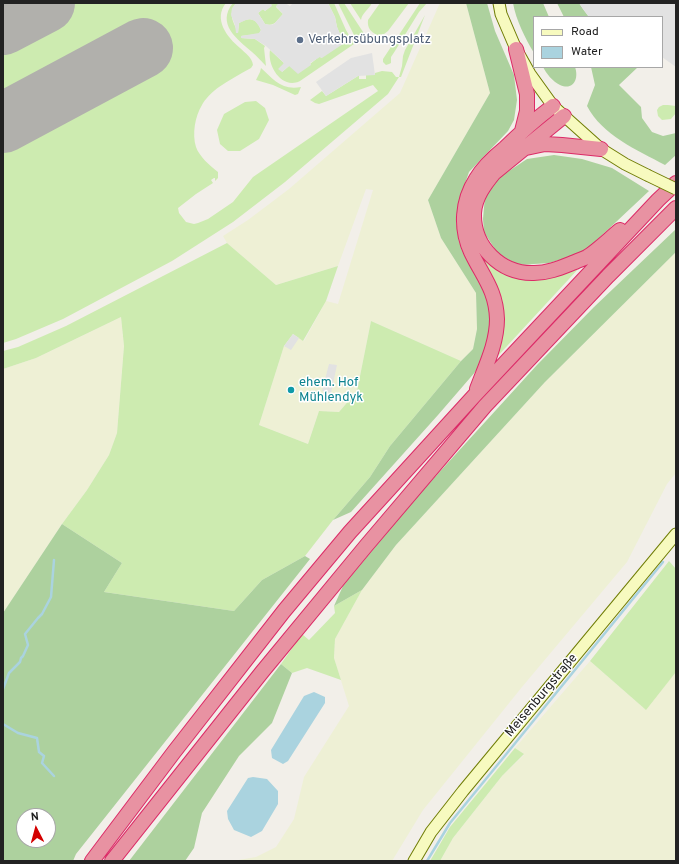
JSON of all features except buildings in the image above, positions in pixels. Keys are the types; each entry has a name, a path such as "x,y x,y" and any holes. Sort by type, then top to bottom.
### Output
{"highway":[{"path":"516,50 527,94 526,111 522,131"},
{"path":"474,396 492,349 496,335 497,321 496,307 492,293 471,251 466,236 464,205 476,178 488,164 522,131 553,106"},
{"path":"564,116 494,173 485,184 474,212 475,227 479,239 487,253 500,264 518,271 534,273 552,270 586,257 658,200"},
{"path":"524,148 544,144 601,149"},
{"path":"92,861 174,752 284,611 350,532 474,396 658,200 676,183"},
{"path":"112,861 262,672 366,546 485,406 608,276 676,208"}],"main road":[{"path":"498,3 516,50 530,74 553,106 601,149 624,164 676,189"},
{"name":"Meisenburgstraße","path":"414,861 431,832 463,790 676,534"}],"green space":[{"path":"3,3 226,3 222,9 221,15 223,27 230,39 250,57 253,65 251,68 231,79 209,95 198,114 194,131 196,147 208,164 218,172 218,178 215,181 215,178 211,180 213,183 178,208 179,213 186,222 194,224 208,219 233,202 253,177 378,91 373,85 319,104 310,100 322,91 326,96 358,76 359,79 366,79 366,75 375,75 375,73 382,71 392,72 396,77 399,77 388,94 285,182 233,222 172,261 63,319 3,343"},
{"path":"233,3 236,3 232,11 232,18 238,33 239,23 249,19 254,20 259,26 261,30 259,34 241,36 241,38 255,39 265,46 266,66 256,55 240,42 230,30 227,18 228,11"},
{"path":"271,3 279,3 276,7 283,14 274,24 268,25 265,24 258,13 263,9 265,11 271,6"},
{"path":"328,3 334,3 354,44 300,81 293,83 287,82 277,75 273,69 270,50 284,63 282,72 289,66 311,65 310,64 320,56 321,58 347,38 341,37 335,17"},
{"path":"338,3 344,3 365,35 359,39 354,35"},
{"path":"350,3 372,3 361,20"},
{"path":"380,3 409,3 388,31 384,34 377,35 370,29 368,20"},
{"path":"420,3 427,3 419,12 391,57 391,63 386,65 383,62 383,59"},
{"path":"440,3 466,3 490,93 428,200 441,238 476,293 477,329 473,349 461,361 371,321 357,391 339,412 319,411 308,444 259,425 284,346 293,334 304,341 326,301 338,304 373,190 366,189 338,266 276,285 227,243 223,236 248,220 289,189 400,93"},
{"path":"466,3 487,3 495,31 514,75 517,100 514,120 508,131 469,172 459,201 456,219 459,242 487,292 492,325 488,350 476,371 351,512 333,520 370,477 390,446 461,361 473,349 477,329 476,293 441,238 428,200 490,93"},
{"path":"513,3 543,3 549,16 533,16 533,51 521,29"},
{"path":"557,3 579,3 588,16 564,16"},
{"path":"425,15 401,77 399,77 405,50"},
{"path":"261,68 283,86 294,88 301,87 298,94 295,95 273,85 256,80"},
{"path":"544,68 575,68 576,79 572,85 560,85 555,82"},
{"path":"591,68 637,68 619,85 641,107 642,118 652,132 663,136 676,133 676,155 665,165 621,141 611,133 594,116 587,106 595,85"},
{"path":"256,101 265,108 269,120 259,139 240,151 228,151 220,144 217,130 224,114 245,102"},
{"path":"663,105 676,106 676,113 671,119 662,120 658,116 657,110"},
{"path":"554,155 582,159 612,168 649,191 583,253 549,263 519,265 498,254 484,232 483,219 485,196 500,177 527,159"},
{"path":"676,229 676,252 545,382 396,545 362,590 334,606 343,586 414,500 537,365 594,307"},
{"path":"227,243 276,285 338,266 326,301 303,341 293,334 284,346 259,425 308,444 319,411 339,412 357,391 371,321 461,361 390,446 370,477 333,520 305,556 262,580 234,611 104,592 122,563 62,524 87,490 109,455 117,433 124,346 121,317 36,358 3,369 3,351 18,347 66,326"},
{"path":"676,252 676,473 667,484 627,562 522,687 423,810 392,861 233,861 256,857 276,847 294,819 304,777 349,706 334,658 335,639 362,590 396,545 545,382"},
{"path":"483,258 500,270 581,266 495,359 495,284"},
{"path":"121,317 124,346 117,433 109,455 87,490 62,524 3,613 3,369 36,358"},
{"path":"62,524 122,563 104,592 234,611 262,580 305,556 310,559 76,854 73,861 3,861 3,613"},
{"path":"669,561 676,569 676,672 646,710 590,661"},
{"path":"362,590 335,639 334,658 341,680 307,668 292,673 281,664 302,634 309,640 335,613 334,606"},
{"path":"590,661 645,709 676,672 676,861 440,861 453,838 502,776 524,755 515,748"},
{"path":"281,664 292,673 272,723 239,756 202,813 194,848 185,861 129,861"},
{"path":"515,748 524,754 502,776 453,838 440,861 430,861 450,827"}],"shaded area":[{"name":"Verkehrsübungsplatz","path":"236,3 271,3 272,6 265,11 263,9 258,13 265,24 270,25 274,24 283,14 276,6 279,3 285,3 290,6 293,3 328,3 335,17 341,36 346,34 347,38 342,41 343,44 322,58 320,57 310,63 311,65 298,74 289,66 282,72 278,69 284,63 266,46 255,39 241,38 241,36 259,33 261,30 255,21 250,19 239,23 238,33 236,33 231,15 232,8"},
{"path":"579,3 676,3 676,67 663,58 663,16 588,16"},
{"path":"372,53 375,75 358,76 326,96 316,82 351,58"},
{"path":"293,334 299,338 291,350 284,346"},
{"path":"329,364 337,365 331,393 322,391"}],"water":[{"path":"314,692 325,697 325,703 288,761 283,764 272,758 271,750 304,696"},
{"path":"253,777 267,779 278,791 278,804 262,831 251,837 234,830 228,819 227,811 248,778"}],"waterway":[{"path":"3,689 9,673 20,662 28,645 25,634 42,614 51,597 54,560"},
{"path":"427,861 450,823 663,562"},
{"path":"3,724 18,733 37,738 39,752 44,756 42,763 54,776"}],"runway":[{"path":"3,25 45,3"},
{"path":"3,123 143,48"}],"place":[{"name":"Verkehrsübungsplatz","path":"300,40"},
{"name":"ehem. Hof Mühlendyk","path":"291,390"}]}
